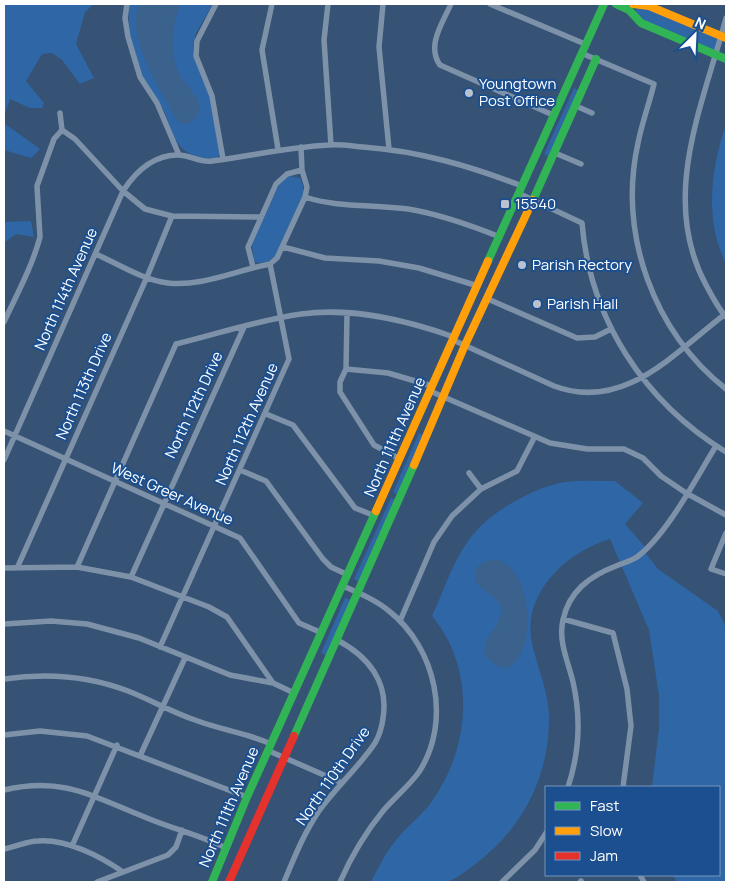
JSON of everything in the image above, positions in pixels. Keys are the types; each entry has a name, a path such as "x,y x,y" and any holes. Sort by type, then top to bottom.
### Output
{"street":[{"path":"127,4 125,18 128,37 140,77 157,104 179,155 203,161 278,149 331,144 388,149 476,168 520,190 533,200 582,223 587,262 610,329 643,379 660,400 680,420 726,452"},
{"path":"216,4 197,41 196,56 212,96 223,159"},
{"path":"272,4 262,50 278,149"},
{"path":"328,4 324,40 331,144"},
{"path":"383,4 379,47 388,149"},
{"path":"451,4 435,43 436,59 447,69 553,115"},
{"path":"490,4 585,44"},
{"name":"North 111th Avenue","path":"212,882 294,693 604,4"},
{"path":"616,4 629,10 641,23 726,59"},
{"path":"633,4 648,6 724,37"},
{"path":"77,567 176,344 282,318 325,312 379,316 412,323 454,338 465,345 567,390 595,393 619,389 643,379 725,316 698,270 687,232 684,208 685,176 716,54 724,37 726,18"},
{"path":"581,53 654,84 638,144 634,176 636,241 651,292 667,322 696,360 726,389"},
{"name":"North 111th Avenue","path":"229,882 358,593 465,345 555,153 596,59"},
{"path":"576,106 592,113"},
{"path":"4,322 34,258 40,237 37,186 54,139 62,130 60,113"},
{"path":"62,130 75,139 123,190 145,208 172,216 261,217"},
{"path":"96,254 147,277 167,283 189,283 270,264 277,258 283,247 305,197 307,187 302,170 301,147"},
{"path":"555,153 580,164"},
{"name":"North 114th Avenue","path":"4,460 123,190 141,168 158,159 179,155"},
{"path":"252,267 248,247 279,179 287,174 302,170"},
{"path":"305,197 322,202 409,209 454,221 500,237"},
{"name":"North 113th Drive","path":"18,566 147,277 172,216"},
{"path":"283,247 325,258 379,261 411,267 446,275 478,286"},
{"name":"North 112th Avenue","path":"160,647 289,360 270,264"},
{"path":"488,298 577,338 595,337 610,329"},
{"path":"348,314 346,368 340,382 340,392 343,400 374,445 400,459"},
{"name":"North 112th Drive","path":"131,577 244,327"},
{"path":"346,368 388,374 431,389 443,397 534,438 563,446 624,449 643,458 661,476 686,493 726,515"},
{"path":"266,414 293,425 355,508 374,516"},
{"name":"West Greer Avenue","path":"4,431 240,538 300,623 322,633"},
{"path":"400,621 434,542 452,516 480,489 517,471 534,438"},
{"path":"568,786 573,772 579,721 573,683 561,639 563,619 567,606 581,586 590,578 636,557 659,535 716,446"},
{"path":"240,470 266,482 322,559 331,566 348,574"},
{"path":"470,473 480,489"},
{"path":"726,533 711,569 726,574"},
{"path":"4,568 18,566 77,567 131,577 184,596 226,617 273,682"},
{"path":"340,882 359,845 383,812 419,772 435,729 436,706 434,685 427,662 413,636 389,611 343,586"},
{"path":"563,619 592,625 612,633 627,689 631,726 623,786"},
{"path":"4,624 51,621 86,624 119,631 230,675 273,682 294,693"},
{"name":"North 110th Drive","path":"284,882 310,827 340,782 376,742 382,726 384,708 381,685 375,672 361,655 337,640"},
{"path":"140,756 185,658"},
{"path":"4,679 44,676 83,679 128,691 194,720 224,730 249,734 284,758 340,782"},
{"path":"4,735 32,731 57,731 87,736 117,745 140,756 248,797"},
{"path":"72,846 117,745"},
{"path":"4,790 50,785 73,788 226,848"},
{"path":"97,882 168,855 176,846 182,830"},
{"path":"502,882 535,850 545,834"},
{"path":"4,849 38,841 72,846 112,864 123,872"}],"shaded area":[{"path":"4,4 94,4 85,12 76,44 94,78 80,84 62,60 52,53 42,54 26,81 44,103 42,108 30,108 10,99 4,116"},
{"path":"129,4 213,4 196,33 193,48 194,57 211,100 220,154 217,158 203,158 193,155 178,143 172,134 163,109 141,74 134,55 130,34"},
{"path":"139,4 181,4 174,27 173,53 177,69 196,97 200,110 197,117 189,124 180,123 175,117 146,62 137,32 136,17"},
{"path":"644,7 718,38 716,48 712,50 644,22 635,12 637,8"},
{"path":"574,88 579,91 549,157 544,154"},
{"path":"4,123 40,149 31,158 4,150"},
{"path":"726,124 726,264 719,247 715,229 712,212 712,194 717,159"},
{"path":"288,176 300,178 303,186 303,195 275,256 267,262 258,263 254,261 252,244 279,185"},
{"path":"31,221 34,237 16,234 4,243 4,222"},
{"path":"419,433 424,436 398,495 393,492"},
{"path":"615,481 643,503 625,524 646,548 644,551 658,569 718,611 725,625 726,882 677,882 674,876 720,876 720,786 652,786 659,728 659,696 649,630 610,539 580,553 565,563 553,575 535,604 531,620 531,637 548,705 548,736 539,778 532,797 521,815 495,848 467,871 450,881 431,884 371,882 392,845 432,801 445,779 455,756 461,732 463,708 462,683 456,660 446,637 432,616 454,565 471,537 501,510 540,489 565,482"},
{"path":"391,498 396,500 359,582 354,579"},
{"path":"495,559 508,566 518,578 524,595 527,613 527,631 523,648 517,661 507,668 497,666 485,656 484,650 500,619 501,607 475,581 476,568 484,562"},
{"path":"345,598 351,600 326,655 321,653"}],"traffic: fast":[{"path":"488,261 604,4"},
{"path":"616,4 629,10 641,23 726,59"},
{"path":"533,200 596,59"},
{"path":"294,736 414,465"},
{"path":"212,882 247,797 376,511"}],"traffic: slow":[{"path":"633,4 649,6 726,38"},
{"path":"414,465 465,345 533,200"},
{"path":"376,511 488,261"}],"traffic: jam":[{"path":"229,882 294,736"}],"place":[{"name":"Youngtown Post Office","path":"469,93"},
{"name":"15540","path":"505,204"},
{"name":"Parish Rectory","path":"522,265"},
{"name":"Parish Hall","path":"537,304"}]}
